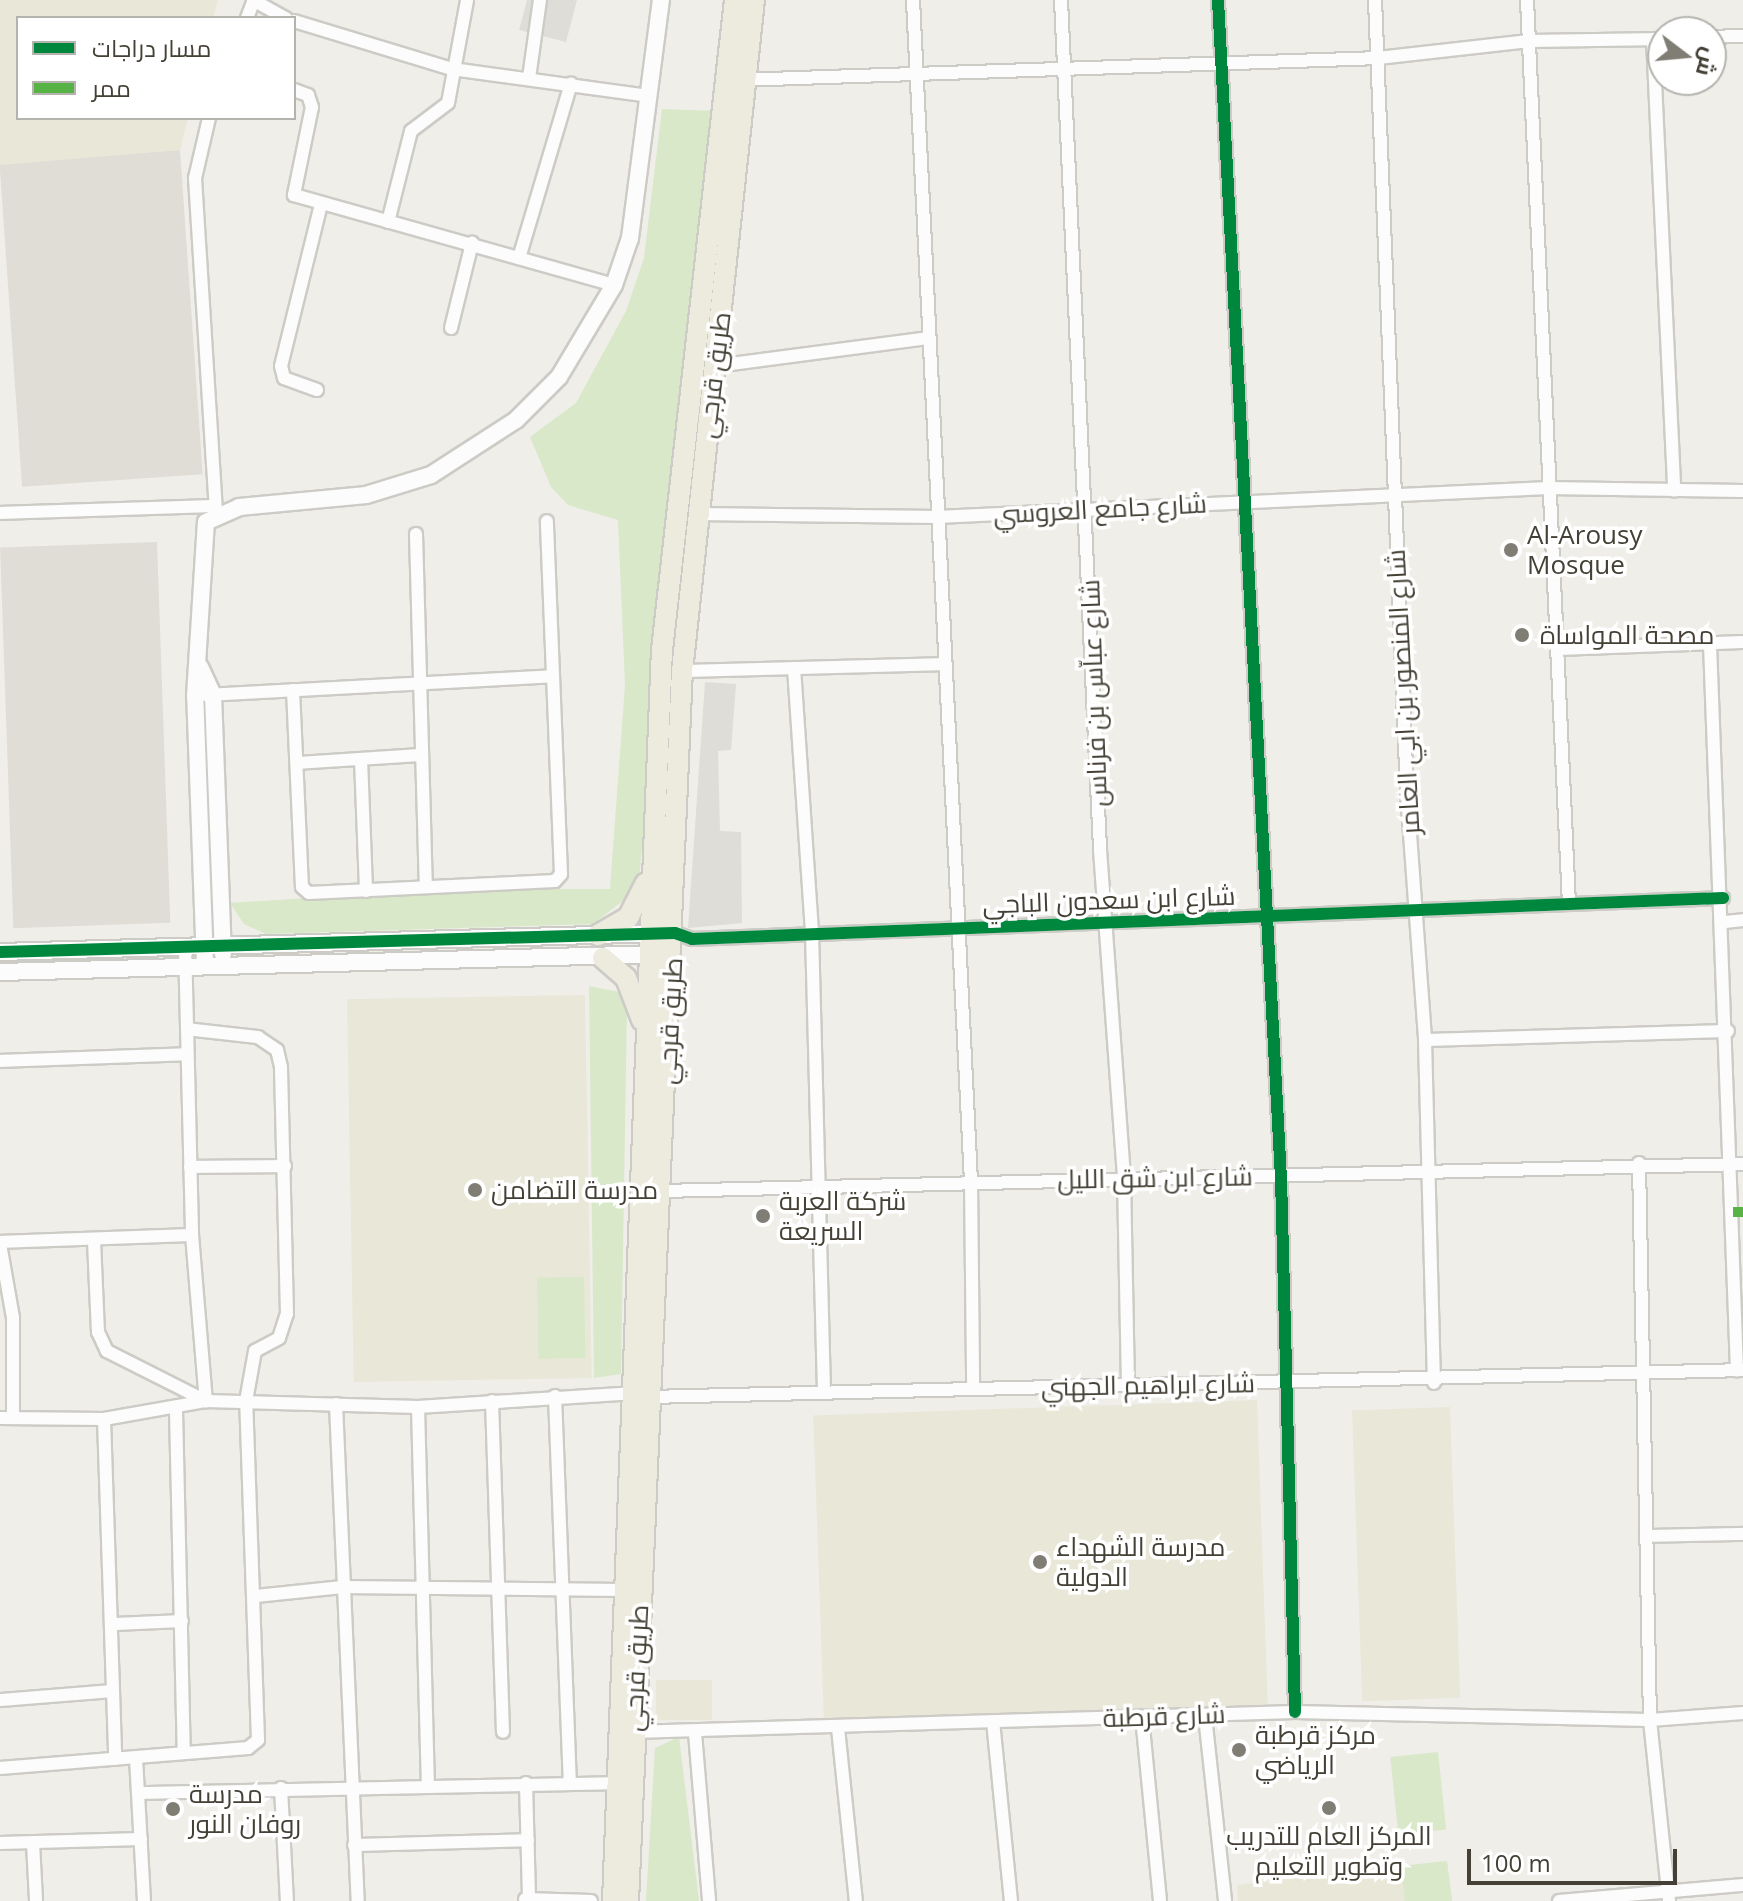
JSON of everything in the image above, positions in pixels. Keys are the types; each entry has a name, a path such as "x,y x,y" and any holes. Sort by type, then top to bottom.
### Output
{"highway":[{"name":"طريق قرجي","path":"613,1901 624,1590 662,1191 679,942 682,671 696,514 716,366 736,81 735,0"},
{"name":"طريق قرجي","path":"628,1901 649,1043 648,955 662,650 736,81 754,0"},
{"path":"598,935 637,907 651,868"},
{"path":"603,958 631,987 649,1043"}],"street":[{"path":"254,0 282,16"},
{"path":"388,222 411,131 446,107 467,0"},
{"path":"529,78 540,0"},
{"path":"0,513 216,510 366,495 431,475 540,396 581,346 614,285 630,238 661,0"},
{"path":"913,0 942,664 971,1181 973,1386"},
{"name":"شارع عباّس بن فرناس","path":"1061,0 1106,923 1124,1178 1128,1387"},
{"path":"1218,0 1264,916 1281,1177 1282,1383 1295,1712"},
{"name":"شارع المنصور بن ابي العامر","path":"1375,0 1393,493 1425,1040 1434,1383"},
{"path":"1527,0 1569,904"},
{"path":"296,22 452,69 650,96"},
{"path":"736,81 1378,58 1529,41 1647,39"},
{"path":"519,258 571,84"},
{"path":"296,91 308,95 312,107 293,189 321,204 472,243 614,285"},
{"path":"1660,96 1674,491"},
{"path":"205,964 195,696 200,667 199,542 216,510 195,193 209,120"},
{"path":"317,390 284,378 281,366 321,204"},
{"path":"451,328 472,243"},
{"path":"716,366 929,338"},
{"name":"شارع جامع العروسي","path":"696,514 937,517 1548,488 1743,491"},
{"path":"293,690 302,887 316,894 555,881 561,874 547,521"},
{"path":"416,534 426,886"},
{"path":"1558,649 1743,642"},
{"path":"1710,644 1728,1031 1736,1084 1740,1370"},
{"path":"682,671 942,664"},
{"path":"200,667 213,695 223,963"},
{"path":"794,668 812,933 824,1392"},
{"path":"195,696 552,676"},
{"path":"297,763 422,755"},
{"path":"361,759 366,891"},
{"name":"شارع ابن سعدون الباجي","path":"679,942 812,933 1264,916 1418,906 1723,898"},
{"path":"1725,922 1743,920"},
{"path":"0,952 223,943 649,934 679,942"},
{"path":"0,972 223,963 603,958 648,955 679,942"},
{"path":"185,945 192,1235 206,1401"},
{"path":"0,1768 136,1758 257,1744 256,1596 246,1401 255,1351 279,1338 287,1314 285,1166 277,1050 250,1035 187,1029"},
{"path":"1425,1040 1728,1031"},
{"path":"0,1061 187,1054"},
{"path":"1639,1163 1650,1720 1669,1896"},
{"name":"شارع ابن شق الليل","path":"662,1191 971,1181 1281,1177 1639,1163 1737,1163"},
{"path":"190,1167 285,1166"},
{"path":"192,1235 0,1243 13,1318 6,1417 104,1419 176,1410 206,1401"},
{"path":"94,1241 98,1332 107,1351 206,1401"},
{"name":"شارع ابراهيم الجهني","path":"206,1401 418,1407 555,1396 824,1392 973,1386 1434,1383 1740,1370"},
{"path":"555,1396 570,1782"},
{"path":"492,1401 503,1732"},
{"path":"336,1404 358,1901"},
{"path":"418,1407 419,1588 428,1786"},
{"path":"176,1410 184,1753"},
{"path":"104,1419 115,1624 115,1759"},
{"path":"1646,1536 1743,1534"},
{"path":"256,1596 343,1587 498,1586 624,1590"},
{"path":"115,1624 182,1621"},
{"path":"0,1700 113,1691"},
{"name":"شارع قرطبة","path":"633,1732 695,1733 1295,1712 1650,1720 1743,1713"},
{"path":"1205,1716 1225,1901"},
{"path":"1142,1717 1160,1901"},
{"path":"993,1721 1011,1901"},
{"path":"838,1728 856,1901"},
{"path":"695,1733 709,1901"},
{"path":"136,1758 142,1793 144,1901"},
{"path":"526,1783 526,1899 591,1901"},
{"path":"142,1793 617,1783"},
{"path":"281,1788 287,1901"},
{"path":"0,1843 141,1839"},
{"path":"354,1845 528,1840"},
{"path":"33,1843 36,1901"},
{"path":"1559,1901 1669,1896 1743,1885"}],"shaded area":[{"path":"0,0 218,0 214,16 16,16 16,120 188,120 180,150 0,165"},
{"path":"527,0 577,0 566,42 519,30"},
{"path":"180,150 203,474 22,487 0,163"},
{"path":"157,542 170,923 13,928 0,547"},
{"path":"705,682 736,684 731,750 718,751 720,831 741,832 742,923 688,928"},
{"name":"مدرسة التضامن","path":"585,995 592,1378 354,1382 347,999"},
{"name":"مدرسة الشهداء الدولية","path":"1257,1400 1268,1707 824,1722 813,1415"},
{"path":"1450,1407 1460,1698 1362,1701 1352,1410"},
{"path":"656,1680 712,1680 712,1720 656,1720"},
{"path":"1447,1861 1452,1901 1238,1901 1237,1885"}],"green space":[{"path":"662,109 714,111 638,889 593,924 266,934 244,924 230,903 449,889 610,889 625,685 618,520 568,505 551,487 530,437 576,403 626,311 644,258"},
{"path":"589,986 619,992 627,1003 621,1374 594,1378"},
{"path":"584,1277 585,1358 538,1359 537,1278"},
{"path":"679,1737 699,1901 646,1901 655,1748"},
{"path":"1438,1752 1446,1830 1398,1835 1390,1757"},
{"path":"1447,1861 1452,1901 1405,1901 1401,1866"}],"marked path":[{"path":"1733,1212 1743,1212"}],"cycle path":[{"path":"1218,0 1281,1177 1295,1712"},
{"path":"0,952 675,933 692,939 1723,898"}],"place":[{"name":"Al-Arousy Mosque","path":"1511,550"},
{"name":"مصحة المواساة","path":"1522,635"},
{"name":"مدرسة التضامن","path":"475,1190"},
{"name":"شركة العربة السريعة","path":"763,1216"},
{"name":"مدرسة الشهداء الدولية","path":"1040,1562"},
{"name":"مركز قرطبة الرياضي","path":"1239,1750"},
{"name":"المركز العام للتدريب وتطوير التعليم","path":"1329,1808"},
{"name":"مدرسة روفان النور","path":"173,1809"}]}
